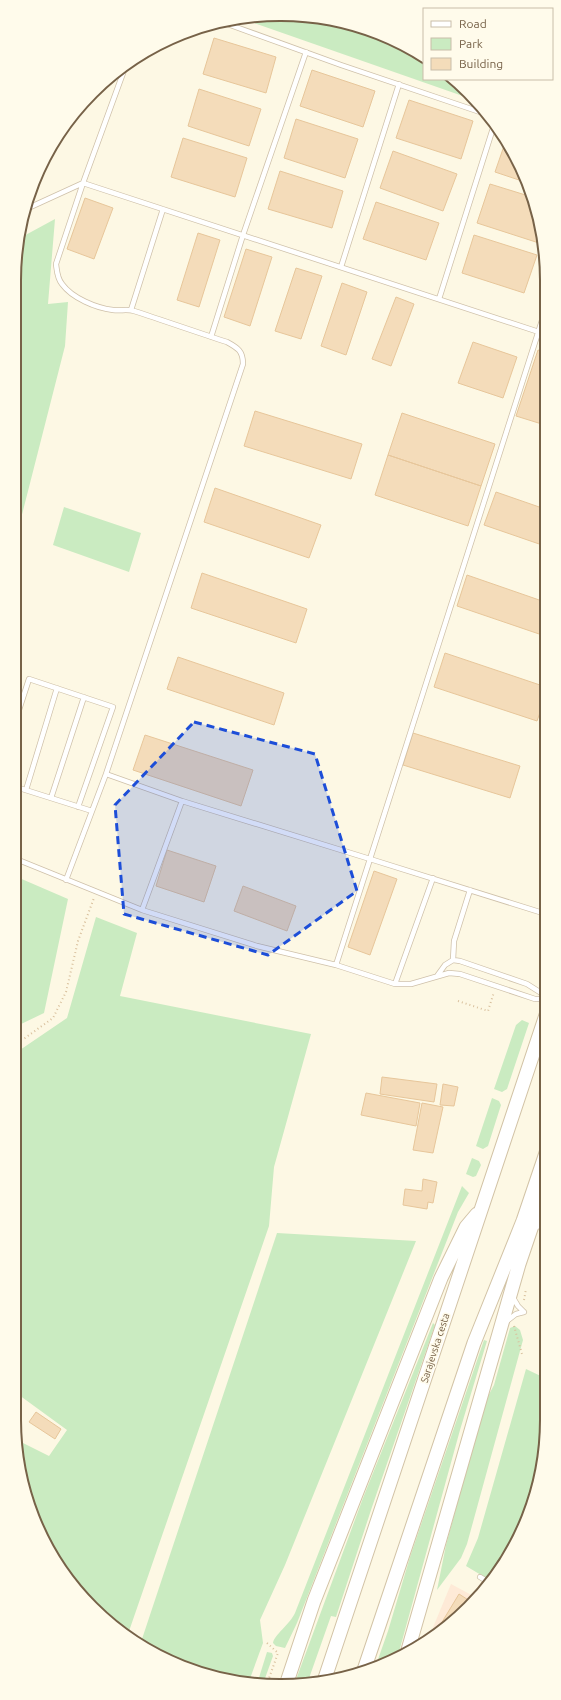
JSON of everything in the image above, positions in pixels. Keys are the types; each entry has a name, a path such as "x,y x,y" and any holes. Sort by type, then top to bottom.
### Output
{"main road":[{"name":"Sarajevska cesta","path":"326,1675 540,1034"},
{"path":"366,1664 474,1343 512,1250 540,1172"},
{"path":"410,1644 499,1332 537,1211 534,1191"},
{"path":"288,1679 314,1601 441,1278 466,1227 481,1210"}],"lane":[{"path":"232,26 477,111"},
{"path":"210,337 243,235 306,52"},
{"path":"66,880 106,774 243,364 243,354 237,347 131,310 112,310 82,300 67,290 61,283 57,273 56,264 83,183 122,76"},
{"path":"341,267 399,84"},
{"path":"439,299 492,131"},
{"path":"33,205 83,183 538,332"},
{"path":"131,310 163,209"},
{"path":"336,965 540,326"},
{"path":"21,704 29,679 113,707 78,807"},
{"path":"26,790 57,688"},
{"path":"51,798 84,697"},
{"path":"106,774 182,801 540,912"},
{"path":"21,788 92,811"},
{"path":"142,910 182,801"},
{"path":"21,861 142,910 257,946 336,965 395,984 411,984 437,976 460,974 535,999 540,999"},
{"path":"395,984 433,878"},
{"path":"453,960 454,941 470,890"},
{"path":"437,976 446,965 453,960 467,963 527,984 540,994"},
{"path":"529,1234 540,1224"},
{"path":"499,1332 512,1317 524,1312 518,1306 511,1292"},
{"path":"480,1577 484,1580"}],"path":[{"path":"21,1040 53,1018 66,992 78,941 96,891"},
{"path":"458,1001 488,1011 494,991"},
{"path":"514,1325 522,1354"},
{"path":"267,1643 278,1653 269,1678"}],"highlighted area":[{"path":"194,722 315,754 357,891 268,955 124,914 115,805"}],"shaded area":[{"path":"451,1584 472,1595 452,1615 432,1629"}],"green space":[{"path":"280,21 314,23 364,35 395,48 423,64 423,80 445,80 463,96 253,23"},
{"path":"55,219 48,304 68,302 65,346 21,518 21,280 25,235"},
{"path":"64,507 141,533 129,572 53,545"},
{"path":"21,879 68,899 44,1013 21,1024"},
{"path":"96,917 137,933 120,996 311,1034 274,1167 269,1226 129,1630 109,1615 85,1591 65,1564 41,1519 30,1487 23,1453 22,1443 49,1456 67,1430 21,1396 21,1049 67,1018"},
{"path":"522,1020 529,1023 507,1089 502,1092 494,1089 516,1025"},
{"path":"492,1098 499,1101 501,1105 488,1146 483,1149 476,1146"},
{"path":"472,1158 479,1161 481,1165 476,1176 473,1177 466,1174"},
{"path":"462,1186 469,1193 458,1212 297,1623 285,1648 276,1646 273,1643 274,1640 295,1613"},
{"path":"277,1233 416,1241 285,1565 260,1620 263,1643 250,1677 230,1674 197,1665 166,1652 142,1639"},
{"path":"433,1323 435,1325 372,1507 336,1617 331,1616 309,1677 297,1678 363,1498"},
{"path":"515,1326 520,1330 523,1340 467,1544 461,1558 437,1590 446,1545 485,1402 494,1385 510,1328"},
{"path":"484,1340 487,1341 460,1430 400,1650 378,1660 410,1557"},
{"path":"526,1369 540,1376 540,1420 538,1453 535,1470 520,1519 505,1549 486,1578 466,1566 478,1538"},
{"path":"267,1652 272,1653 273,1656 265,1678 259,1678"}],"building":[{"path":"214,38 276,57 266,93 203,74"},
{"path":"312,70 375,91 363,127 300,106"},
{"path":"199,89 261,109 249,146 188,126"},
{"path":"409,100 473,121 461,159 396,138"},
{"path":"296,119 358,139 345,178 284,158"},
{"path":"183,138 247,158 235,197 171,177"},
{"path":"503,148 520,180 495,172"},
{"path":"393,151 457,174 443,211 380,188"},
{"path":"280,171 343,191 332,228 268,209"},
{"path":"490,184 525,195 537,242 477,223"},
{"path":"85,198 113,208 94,259 67,249"},
{"path":"376,202 439,223 426,260 363,239"},
{"path":"198,233 220,240 199,307 177,300"},
{"path":"474,235 537,255 524,293 462,273"},
{"path":"246,249 272,257 250,326 224,317"},
{"path":"296,268 322,276 301,339 275,331"},
{"path":"342,283 367,292 346,355 321,346"},
{"path":"396,297 414,304 391,366 372,359"},
{"path":"473,342 517,357 503,398 458,383"},
{"path":"538,350 540,351 540,423 516,416"},
{"path":"255,411 362,444 351,479 244,446"},
{"path":"402,413 495,444 481,486 388,455"},
{"path":"388,455 481,486 468,526 375,495"},
{"path":"215,488 321,525 309,558 204,522"},
{"path":"496,492 540,507 540,544 484,525"},
{"path":"202,573 307,609 296,643 191,608"},
{"path":"467,575 540,600 540,634 457,606"},
{"path":"445,653 540,685 540,713 537,721 434,687"},
{"path":"178,657 284,693 274,725 167,689"},
{"path":"413,733 520,766 510,798 403,765"},
{"path":"145,735 253,770 241,806 133,770"},
{"path":"167,850 216,866 204,902 156,886"},
{"path":"374,871 397,879 370,955 348,947"},
{"path":"243,886 296,906 287,931 234,911"},
{"path":"382,1077 437,1084 434,1102 380,1094"},
{"path":"443,1084 458,1087 454,1106 440,1105"},
{"path":"366,1093 420,1103 416,1126 361,1115"},
{"path":"422,1103 443,1107 433,1153 413,1150"},
{"path":"423,1179 437,1182 433,1203 428,1202 427,1209 403,1205 405,1189 422,1191"},
{"path":"36,1412 61,1429 55,1439 29,1422"},
{"path":"459,1594 468,1599 452,1615 442,1622"}]}
